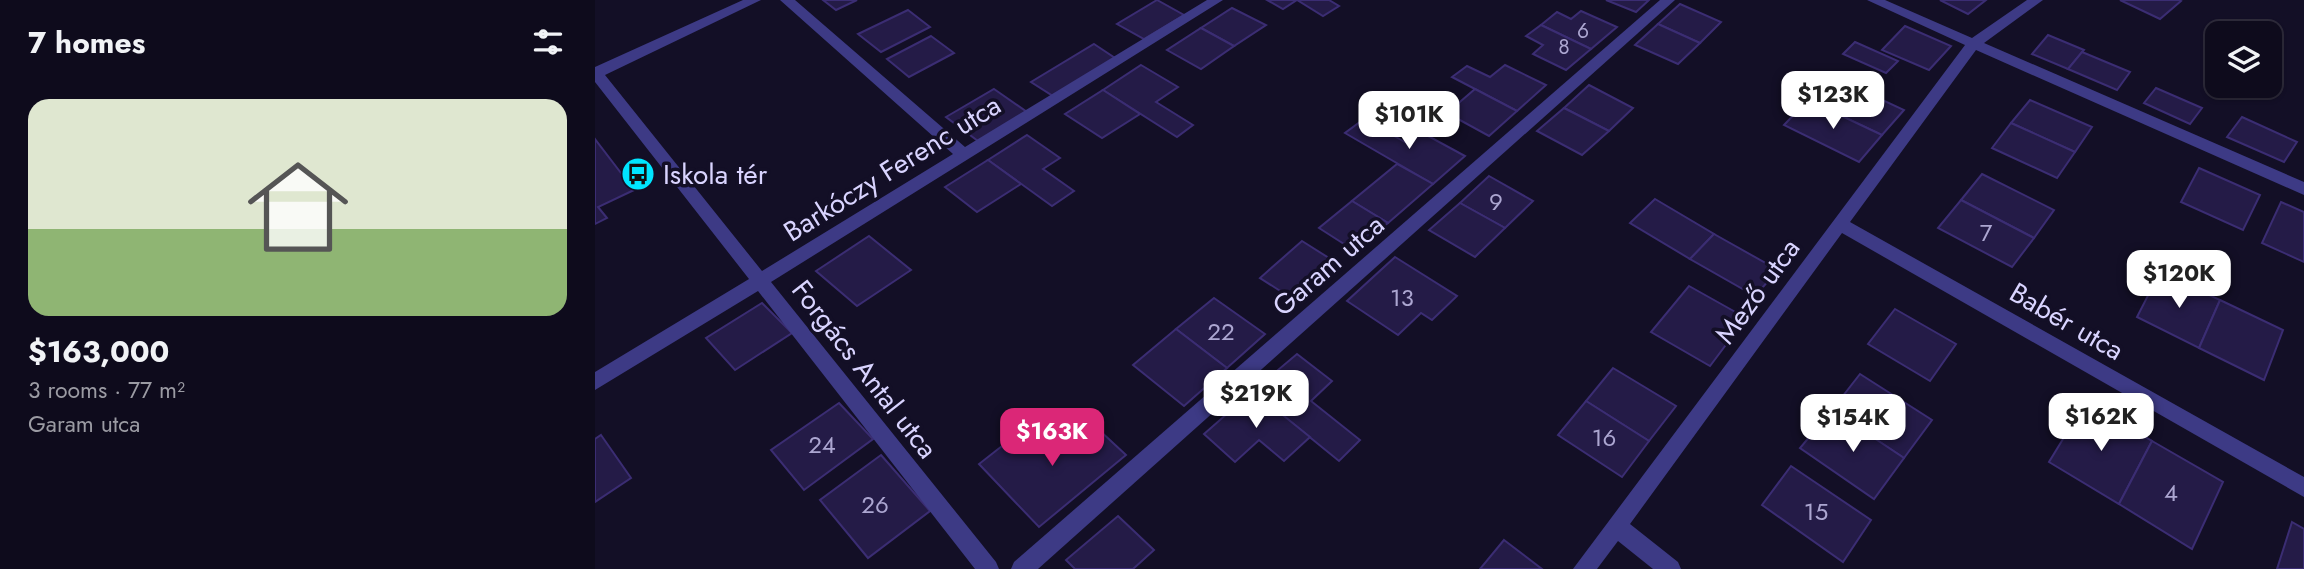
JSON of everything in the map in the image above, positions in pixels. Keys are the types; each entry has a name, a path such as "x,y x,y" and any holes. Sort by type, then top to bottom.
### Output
{"street":[{"path":"596,73 754,0"},
{"path":"787,0 964,155"},
{"name":"Barkóczy Ferenc utca","path":"595,382 1216,0"},
{"name":"Garam utca","path":"1022,569 1668,0"},
{"path":"1874,0 2304,189"},
{"name":"Mező utca","path":"1584,569 1973,44 2036,0"},
{"name":"Forgács Antal utca","path":"596,73 988,569"},
{"name":"Babér utca","path":"1839,224 2304,488"},
{"path":"1616,526 1670,569"}],"building":[{"path":"823,0 857,0 836,10"},
{"path":"1157,0 1184,15 1144,39 1117,24"},
{"path":"1267,0 1297,0 1283,9"},
{"path":"1297,0 1329,0 1339,6 1323,16"},
{"path":"1606,0 1649,0 1636,12"},
{"path":"1940,0 1986,0 1968,14"},
{"path":"2120,0 2179,0 2181,1 2160,19"},
{"path":"1680,4 1721,22 1700,43 1658,24"},
{"path":"1232,8 1266,25 1234,46 1201,28"},
{"path":"908,10 930,27 881,52 858,34"},
{"path":"1581,11 1617,27 1591,49 1541,25 1557,12 1571,19"},
{"path":"1658,24 1700,43 1678,64 1635,45"},
{"path":"1541,25 1591,49 1566,70 1533,54 1543,45 1526,36"},
{"path":"1905,26 1951,46 1929,70 1882,50"},
{"path":"1201,28 1234,46 1201,69 1167,50"},
{"path":"2048,35 2084,50 2068,69 2032,54"},
{"path":"931,36 954,53 909,77 887,59"},
{"path":"1855,42 1898,61 1886,73 1843,54"},
{"path":"1094,44 1115,58 1053,96 1031,82"},
{"path":"2082,52 2130,72 2117,90 2068,69"},
{"path":"1141,65 1178,87 1156,102 1193,125 1177,137 1103,90"},
{"path":"1505,65 1546,85 1517,111 1452,77 1467,66 1490,77"},
{"path":"1831,76 1904,110 1882,135 1808,100"},
{"path":"1589,85 1633,108 1609,131 1564,108"},
{"path":"2156,88 2202,108 2190,124 2144,103"},
{"path":"994,89 1027,112 978,141 946,117"},
{"path":"1475,89 1517,111 1489,136 1447,113"},
{"path":"1103,90 1140,114 1102,138 1065,114"},
{"path":"1808,100 1882,135 1859,162 1784,125"},
{"path":"2030,100 2092,127 2075,152 2011,123"},
{"path":"1564,108 1609,131 1582,155 1537,131"},
{"path":"2242,117 2297,142 2284,162 2227,137"},
{"path":"1364,119 1405,142 1419,131 1465,156 1433,184 1345,133"},
{"path":"2011,123 2075,152 2057,178 1992,148"},
{"path":"1027,135 1060,158 1043,169 1074,191 1052,206 988,160"},
{"path":"595,139 634,190 598,207 607,218 595,224"},
{"path":"988,160 1021,184 977,212 945,187"},
{"path":"1397,164 1433,184 1388,223 1352,201"},
{"path":"2199,168 2260,195 2243,230 2181,202"},
{"path":"1982,174 2054,210 2034,238 1961,200"},
{"path":"1489,176 1533,201 1505,228 1460,203"},
{"path":"1655,199 1714,234 1690,259 1630,223"},
{"path":"1961,200 2034,238 2012,267 1938,228"},
{"path":"1352,201 1388,223 1355,251 1319,228"},
{"path":"2281,202 2304,212 2304,262 2262,243"},
{"path":"1460,203 1505,228 1475,257 1429,230"},
{"path":"1714,234 1778,270 1755,296 1690,259"},
{"path":"869,236 911,270 857,306 816,271"},
{"path":"1302,241 1340,265 1299,303 1260,278"},
{"path":"1395,257 1457,296 1432,320 1421,313 1398,335 1347,301"},
{"path":"2160,272 2220,300 2199,348 2137,317"},
{"path":"1689,286 1746,318 1710,366 1651,332"},
{"path":"1214,298 1265,334 1227,368 1176,329"},
{"path":"2220,300 2283,330 2264,380 2199,348"},
{"path":"762,303 792,333 735,370 706,338"},
{"path":"1895,309 1956,344 1930,381 1868,344"},
{"path":"1176,329 1227,368 1184,406 1133,365"},
{"path":"1297,354 1332,381 1311,401 1360,440 1339,461 1253,391"},
{"path":"1613,368 1676,406 1649,441 1586,401"},
{"path":"1860,374 1932,420 1904,458 1832,410"},
{"path":"1253,391 1310,437 1284,461 1259,440 1235,462 1204,434"},
{"path":"1586,401 1649,441 1622,477 1558,435"},
{"path":"839,403 873,439 804,490 771,450"},
{"path":"2085,403 2152,441 2119,504 2049,462"},
{"path":"1832,410 1904,458 1874,499 1800,448"},
{"path":"1084,416 1126,455 1039,527 979,464 1025,428 1045,447"},
{"path":"601,435 631,478 595,502 595,439"},
{"path":"2152,441 2223,482 2192,549 2119,504"},
{"path":"881,455 930,511 868,558 820,500"},
{"path":"1791,466 1871,520 1843,562 1762,505"},
{"path":"1118,516 1154,550 1133,569 1075,569 1066,560"},
{"path":"2292,522 2304,529 2304,569 2277,569"},
{"path":"1504,540 1542,569 1480,569"}],"place":[{"name":"Iskola tér","path":"638,174"}]}
